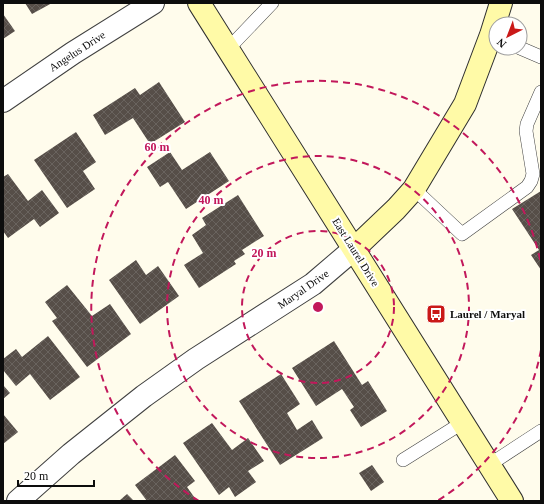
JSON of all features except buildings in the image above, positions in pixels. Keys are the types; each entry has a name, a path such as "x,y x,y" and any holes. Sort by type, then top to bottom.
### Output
{"main road":[{"name":"East Laurel Drive","path":"199,3 512,501"},
{"name":"Maryal Drive","path":"498,16 501,3"},
{"name":"Maryal Drive","path":"354,249 396,209 414,189 465,104 488,50"}],"street":[{"name":"Angelus Drive","path":"3,101 73,53 153,3"},
{"name":"Maryal Drive","path":"18,501 77,450 144,396 196,359 313,284 354,249"}],"lane":[{"path":"228,49 272,3"},
{"path":"528,52 541,58"},
{"path":"414,189 462,234 527,187 533,174 526,131 527,124 541,92"},
{"path":"403,460 462,423"},
{"path":"489,465 541,431"}],"place":[{"name":"Laurel / Maryal","path":"436,314"}]}
